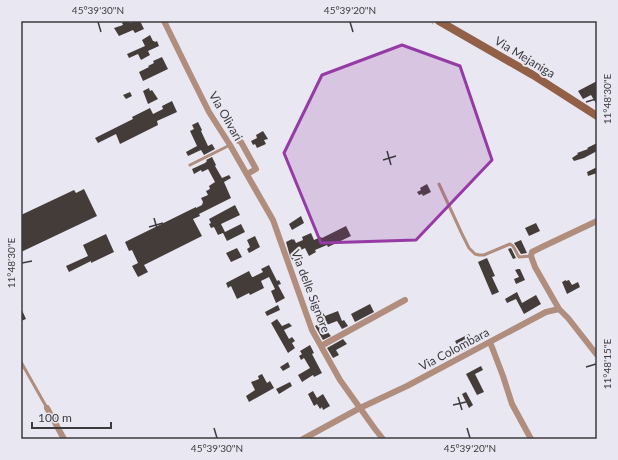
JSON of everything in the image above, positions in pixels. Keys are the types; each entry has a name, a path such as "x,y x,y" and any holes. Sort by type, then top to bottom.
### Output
{"main road":[{"name":"Via Mejaniga","path":"439,21 533,75 597,116"}],"street":[{"name":"Via Olivari","path":"164,21 209,112 230,145 273,220"},
{"path":"237,140 241,142 256,169 247,174"},
{"name":"Via delle Signore","path":"273,220 312,330 320,346 340,380 374,429 383,439"},
{"path":"597,221 532,252 531,256 535,268 559,309 568,318 597,355"},
{"path":"320,346 405,300"},
{"name":"Via Colombara","path":"303,439 546,312 559,309"},
{"path":"490,342 512,404 531,439"},
{"path":"47,408 64,439"}],"lane":[{"path":"190,165 230,145"},
{"path":"439,184 469,248 475,254 484,255 510,244 513,246 519,257 531,256"},
{"path":"21,362 47,408"}],"highlighted area":[{"path":"402,45 460,66 492,160 416,240 321,243 284,153 322,75"}],"building":[{"path":"129,21 130,23 140,21 144,29 135,33 133,30 119,36 114,28 123,25 122,23"},
{"path":"150,35 153,41 157,41 159,46 148,51 150,55 141,60 138,54 129,58 127,54 145,46 142,40"},
{"path":"162,57 168,69 143,81 139,72 149,67 148,66 154,63 153,61"},
{"path":"597,81 597,105 591,95 583,99 578,91"},
{"path":"149,88 158,99 148,104 143,91"},
{"path":"130,92 132,96 126,99 123,95"},
{"path":"172,101 177,112 157,121 158,125 120,144 116,134 98,143 95,138 133,119 132,117 150,108 153,114 163,109 162,106"},
{"path":"198,122 208,146 212,144 215,149 204,155 201,150 188,156 186,152 197,146 190,131 194,129 192,125"},
{"path":"263,131 268,139 264,140 266,144 257,148 251,141 257,138 256,135"},
{"path":"597,143 597,151 584,158 574,161 572,158 578,154 577,153 588,149 587,148"},
{"path":"212,157 222,178 229,175 231,178 224,182 231,198 199,214 200,216 193,219 202,236 144,265 148,272 138,277 132,266 138,263 132,250 129,251 125,242 202,205 203,202 201,198 208,195 206,191 210,189 209,186 215,182 208,169 202,172 201,170 194,174 192,169 205,163 207,161 206,160"},
{"path":"597,167 597,173 588,176 587,172"},
{"path":"427,184 431,192 423,196 422,194 419,195 417,192 421,190 420,188"},
{"path":"84,189 97,216 21,252 21,215 74,190 76,193"},
{"path":"235,205 240,215 221,224 225,232 241,224 245,232 227,241 223,233 218,235 214,227 211,228 209,219"},
{"path":"301,216 304,223 292,230 289,224"},
{"path":"536,223 540,231 529,236 525,228"},
{"path":"346,226 351,236 328,247 327,245 315,250 316,252 309,256 305,248 295,253 299,260 294,263 290,256 286,242 294,239 296,243 303,240 302,237 311,233 314,240 321,237 322,238"},
{"path":"106,234 114,252 69,272 66,266 88,256 83,245"},
{"path":"255,236 260,247 249,253 247,249 250,247 247,240"},
{"path":"521,240 527,253 521,254 514,243"},
{"path":"237,248 242,257 231,262 226,253"},
{"path":"511,248 516,258 513,259 508,249"},
{"path":"487,258 495,276 492,277 499,292 492,295 478,262"},
{"path":"269,265 277,281 279,280 281,284 278,285 285,298 276,303 271,291 275,289 269,277 261,281 264,288 250,295 249,293 237,299 231,286 228,288 226,283 249,271 253,277 263,272 261,269"},
{"path":"520,269 525,280 516,284 514,279 519,277 515,270"},
{"path":"569,280 572,285 578,282 580,287 567,294 562,282"},
{"path":"517,292 522,303 536,295 541,304 524,314 516,299 507,303 505,299"},
{"path":"370,304 374,312 355,322 351,314"},
{"path":"278,305 280,310 267,316 265,312"},
{"path":"21,308 26,319 21,321"},
{"path":"322,311 325,316 338,311 342,321 344,320 348,326 342,329 337,321 324,326 331,336 323,340 315,326 319,324 315,314"},
{"path":"277,319 282,326 289,323 292,326 284,330 289,339 292,337 295,341 292,343 295,348 288,353 271,323"},
{"path":"469,334 471,338 466,342 469,348 461,352 455,341"},
{"path":"343,339 347,344 336,350 339,355 333,358 327,348"},
{"path":"310,345 314,353 312,354 322,373 314,377 313,375 302,382 298,375 310,368 304,358 301,360 299,356 302,354 300,351"},
{"path":"288,362 290,367 283,371 280,367"},
{"path":"481,366 483,370 475,374 484,392 477,395 466,374"},
{"path":"262,374 267,383 270,381 274,388 249,402 246,396 255,390 251,382 259,379 258,376"},
{"path":"290,382 292,386 279,394 276,389"},
{"path":"313,391 317,398 323,394 330,406 323,410 322,407 320,409 317,404 314,406 308,394"},
{"path":"466,392 473,405 469,408 462,394"}]}
